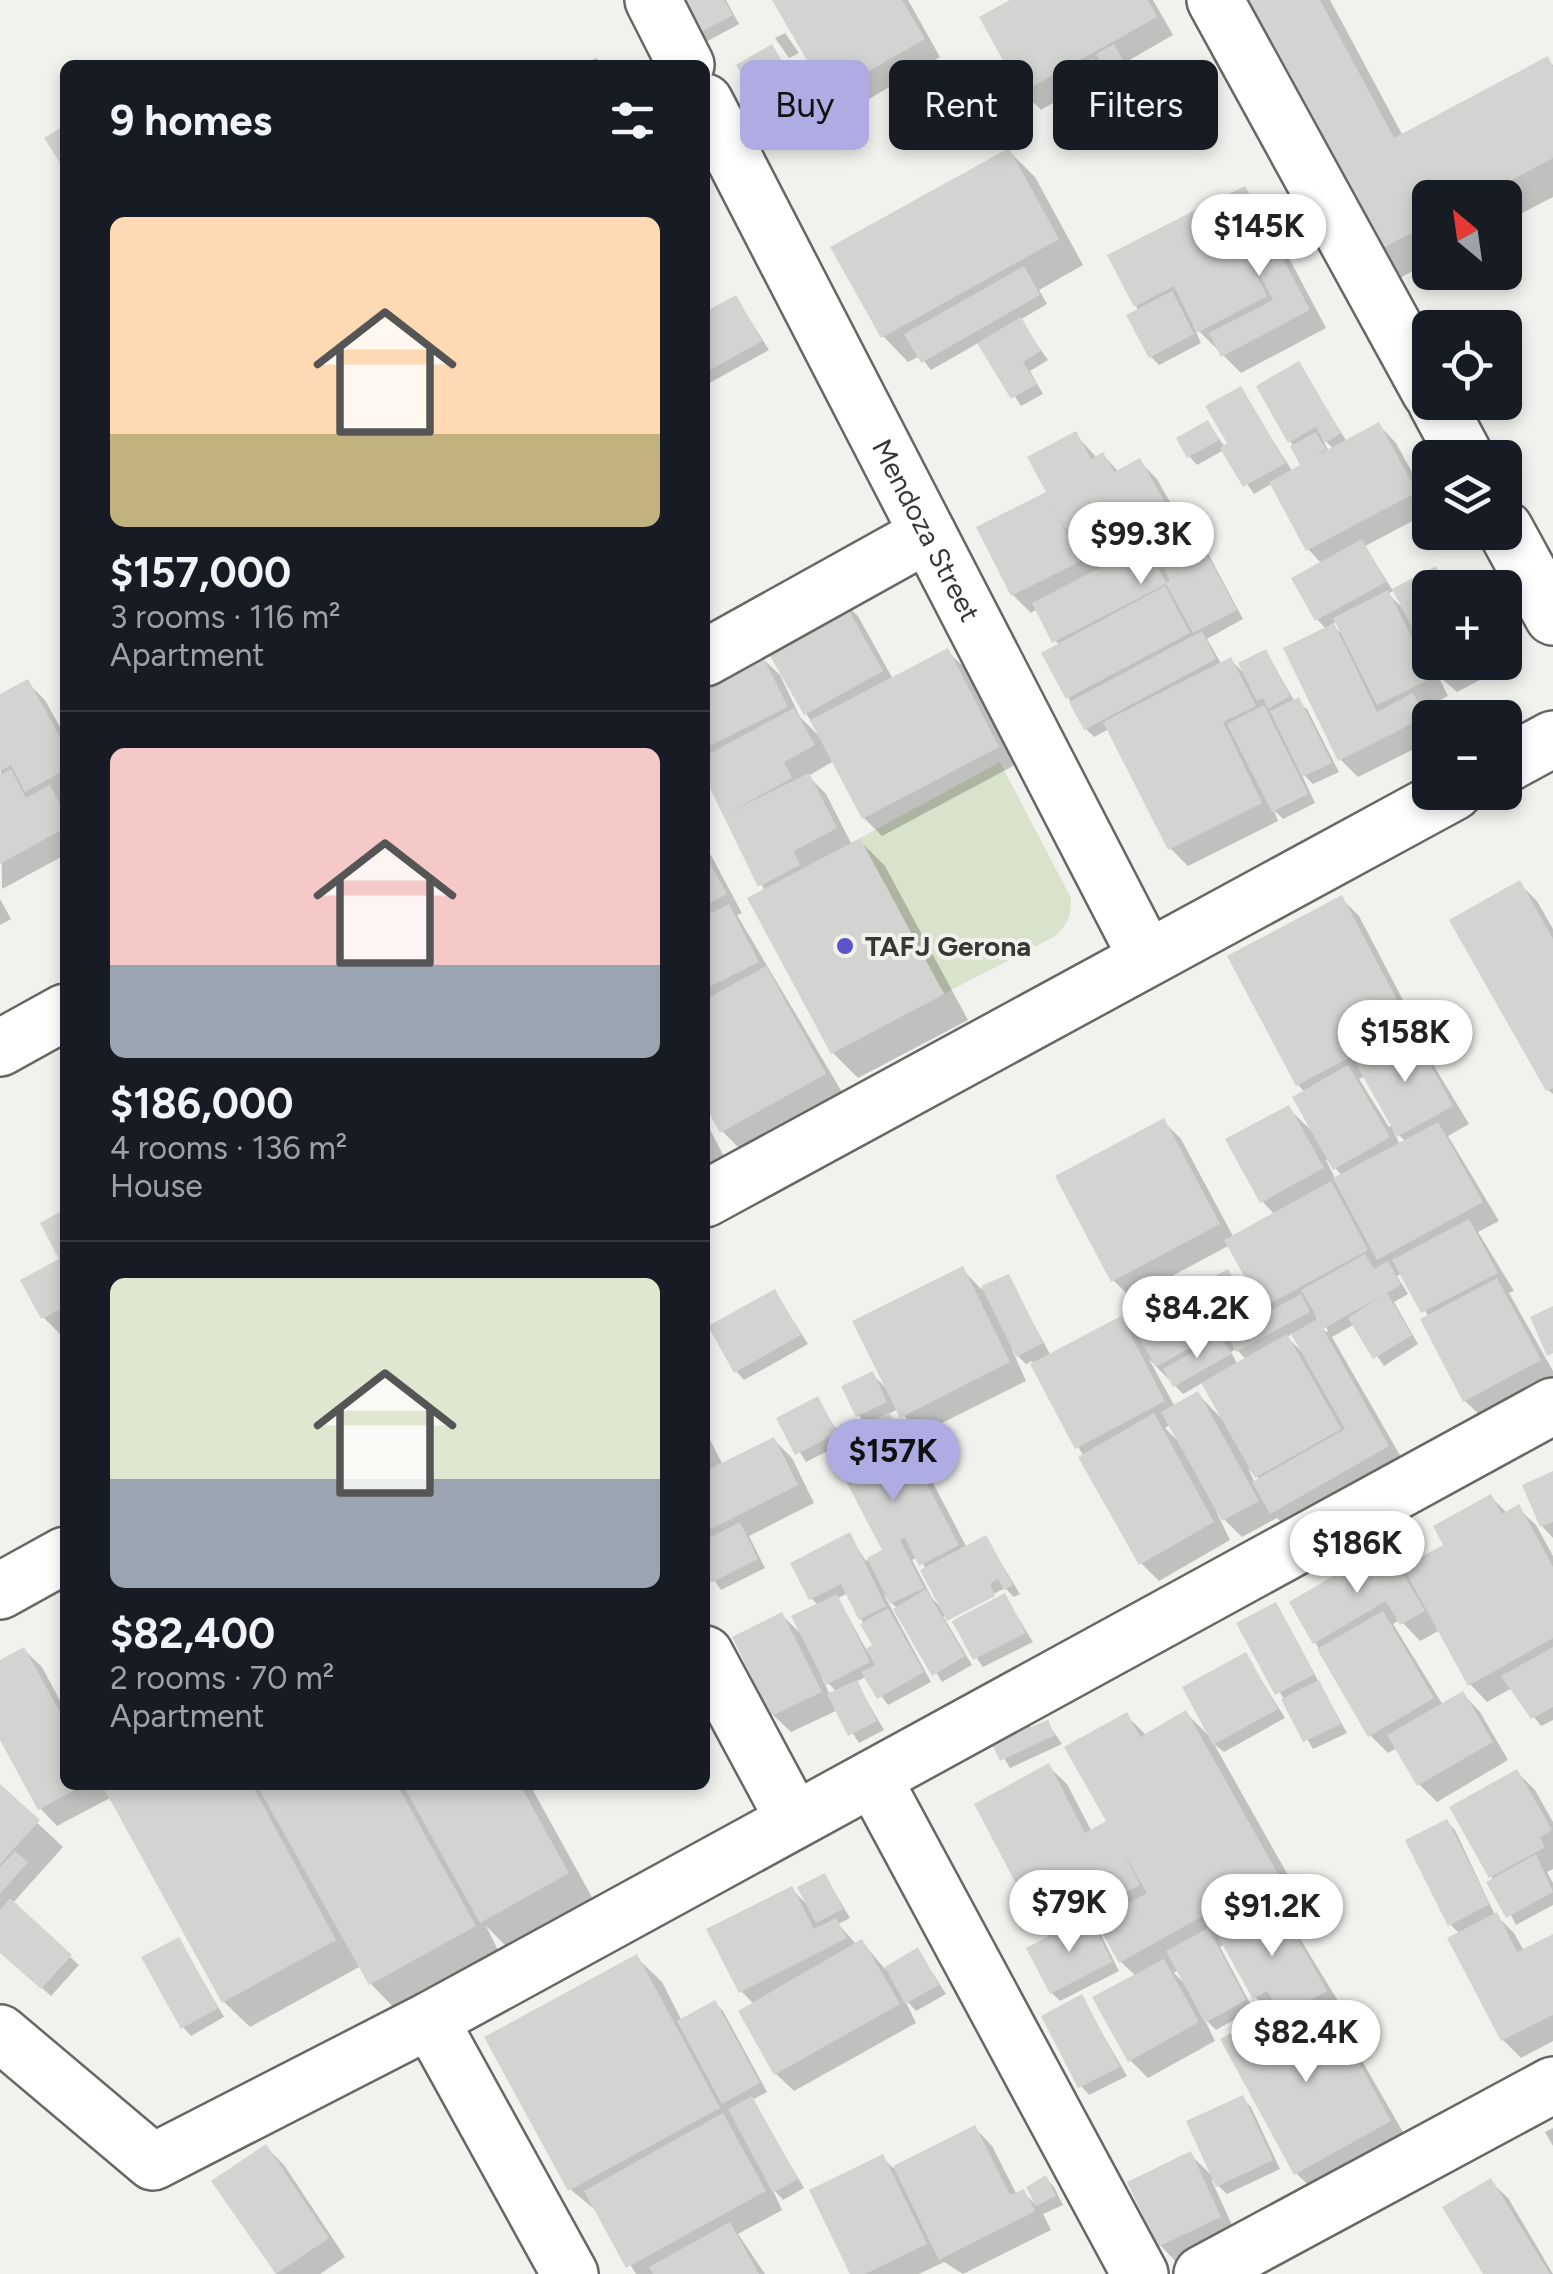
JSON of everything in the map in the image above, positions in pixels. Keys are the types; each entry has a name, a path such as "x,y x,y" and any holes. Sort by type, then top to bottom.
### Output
{"street":[{"path":"652,0 683,60"},
{"path":"1215,0 1412,359"},
{"name":"Mendoza Street","path":"710,112 1148,958"},
{"path":"710,655 928,534"},
{"path":"1516,550 1553,617"},
{"path":"1522,756 1553,739"},
{"path":"710,1196 1421,810"},
{"path":"0,1048 60,1015"},
{"path":"0,2033 153,2162 430,2020 1553,1406"},
{"path":"0,1591 60,1558"},
{"path":"710,1663 794,1820"},
{"path":"873,1778 1140,2274"},
{"path":"430,2020 570,2274"},
{"path":"1202,2274 1553,2086"}],"green space":[{"path":"1000,762 1071,898 1069,915 1055,936 944,994 860,838"}],"building":[{"path":"677,0 724,0 733,15 696,35"},
{"path":"772,0 902,0 925,39 869,71 869,60 807,60"},
{"path":"1010,0 1148,0 1157,17 1080,60 1053,60 1053,75 1033,86 1033,60 1003,60 979,17"},
{"path":"1231,0 1320,0 1394,138 1548,56 1553,67 1553,158 1512,180 1412,180 1412,233 1366,257"},
{"path":"772,44 781,60 745,60"},
{"path":"1114,44 1123,60 1099,60 1096,54"},
{"path":"60,128 60,163 44,138"},
{"path":"1005,150 1010,150 1059,239 881,338 830,247"},
{"path":"1245,186 1310,310 1221,357 1209,333 1273,300 1220,198"},
{"path":"1217,199 1267,296 1197,333 1174,286 1134,307 1107,255"},
{"path":"1024,266 1040,295 921,363 904,334"},
{"path":"1172,291 1194,334 1149,358 1126,315"},
{"path":"736,295 762,341 710,370 710,309"},
{"path":"1021,317 1041,351 1023,362 1037,384 1011,399 977,343"},
{"path":"1299,361 1341,433 1325,443 1316,427 1288,443 1256,386"},
{"path":"1241,386 1286,463 1243,487 1220,448 1227,443 1205,406"},
{"path":"1208,420 1219,440 1187,458 1176,438"},
{"path":"1379,422 1412,483 1412,495 1306,551 1269,482 1300,465 1290,446 1316,432 1326,449 1314,457"},
{"path":"1076,431 1091,459 1103,452 1114,472 1140,458 1165,503 1138,518 1146,532 1086,566 1052,505 1081,561 1011,596 976,527 1046,492 1027,457"},
{"path":"1188,519 1237,610 1193,633 1166,584 1052,643 1032,603 1146,544 1166,583 1170,580 1152,547 1178,533 1175,527"},
{"path":"1362,539 1386,582 1315,621 1291,578"},
{"path":"1412,579 1412,628 1392,589"},
{"path":"1165,586 1190,633 1066,699 1041,653"},
{"path":"1388,590 1412,638 1412,680 1428,680 1377,705 1333,618"},
{"path":"840,595 883,671 804,715 766,649"},
{"path":"1334,623 1377,712 1413,693 1416,700 1412,700 1412,724 1338,761 1283,648"},
{"path":"1202,631 1216,659 1084,730 1069,702"},
{"path":"948,648 999,747 862,819 810,720"},
{"path":"1266,649 1290,696 1268,709 1263,698 1257,701 1238,663"},
{"path":"762,655 788,707 710,746 710,681"},
{"path":"1231,657 1256,706 1223,722 1262,803 1168,850 1103,722"},
{"path":"28,679 60,737 60,773 25,792 11,765 0,771 0,694"},
{"path":"1299,697 1332,763 1302,777 1270,711"},
{"path":"1264,705 1308,794 1272,812 1227,724"},
{"path":"794,708 815,745 784,762 792,778 728,813 809,773 837,828 794,851 800,865 758,887 710,788 710,753"},
{"path":"11,769 26,798 50,785 60,804 60,831 0,864 0,775"},
{"name":"TAFJ Gerona","path":"860,838 944,994 831,1054 747,898"},
{"path":"710,864 727,894 710,903"},
{"path":"1520,880 1553,939 1553,1088 1546,1091 1449,920"},
{"path":"1342,895 1410,1025 1296,1086 1227,956"},
{"path":"729,904 759,962 710,986 710,914"},
{"path":"766,966 826,1074 720,1133 710,1114 710,997"},
{"path":"1413,1033 1453,1106 1397,1137 1356,1064"},
{"path":"1348,1065 1390,1137 1333,1170 1292,1097"},
{"path":"1289,1105 1324,1168 1260,1203 1225,1139"},
{"path":"1164,1118 1220,1224 1111,1282 1055,1176"},
{"path":"1438,1122 1483,1202 1377,1260 1333,1178"},
{"path":"1331,1181 1368,1250 1262,1308 1224,1240"},
{"path":"60,1212 60,1310 41,1319 20,1280 59,1259 40,1223"},
{"path":"1469,1219 1498,1273 1421,1313 1392,1260"},
{"path":"1365,1254 1374,1269 1388,1261 1401,1285 1387,1293 1412,1335 1373,1359 1348,1318 1381,1296 1323,1329 1389,1446 1270,1514 1252,1482 1345,1429 1291,1334 1318,1319 1301,1290"},
{"path":"963,1266 1010,1362 900,1418 852,1321"},
{"path":"1228,1269 1253,1312 1156,1367 1130,1323"},
{"path":"1009,1274 1043,1343 1016,1357 981,1286"},
{"path":"1497,1278 1541,1360 1463,1402 1420,1319"},
{"path":"775,1289 801,1335 734,1373 710,1325"},
{"path":"1301,1294 1310,1312 1236,1352 1227,1334"},
{"path":"1553,1306 1553,1353 1547,1356 1530,1317"},
{"path":"1121,1316 1165,1401 1075,1449 1030,1364"},
{"path":"1287,1334 1341,1429 1255,1478 1201,1383"},
{"path":"1221,1336 1231,1354 1173,1387 1163,1369"},
{"path":"873,1371 887,1402 856,1417 841,1386"},
{"path":"1198,1391 1259,1501 1222,1521 1161,1412"},
{"path":"818,1396 837,1433 795,1455 776,1418"},
{"path":"889,1412 959,1545 919,1566 905,1538 900,1540 924,1588 890,1604 867,1558 882,1550 827,1445"},
{"path":"1154,1413 1214,1522 1139,1565 1078,1457"},
{"path":"774,1437 798,1485 710,1529 710,1469"},
{"path":"1553,1471 1553,1522 1540,1527 1522,1485"},
{"path":"1491,1494 1502,1514 1519,1504 1553,1567 1553,1638 1468,1686 1403,1567 1443,1545 1433,1526"},
{"path":"740,1522 758,1559 711,1583 710,1537"},
{"path":"850,1532 886,1606 859,1620 841,1584 809,1600 790,1563"},
{"path":"986,1535 1013,1585 1004,1590 998,1579 990,1584 995,1596 947,1621 920,1570"},
{"path":"1386,1545 1425,1611 1400,1625 1386,1601 1313,1644 1289,1602"},
{"path":"926,1589 965,1656 932,1676 893,1609"},
{"path":"1005,1593 1026,1633 973,1660 952,1621"},
{"path":"837,1594 870,1662 826,1685 791,1616"},
{"path":"1276,1602 1315,1674 1275,1695 1236,1623"},
{"path":"888,1608 924,1672 877,1699 861,1672 875,1665 866,1649 872,1645 860,1624"},
{"path":"1383,1611 1434,1698 1368,1737 1317,1649"},
{"path":"782,1612 822,1692 771,1716 732,1637"},
{"path":"24,1647 60,1712 60,1790 75,1790 38,1810 0,1740 0,1660"},
{"path":"1553,1647 1553,1707 1531,1719 1501,1676"},
{"path":"1246,1652 1278,1709 1213,1745 1182,1687"},
{"path":"857,1680 877,1721 848,1736 827,1694"},
{"path":"1319,1680 1341,1724 1303,1742 1281,1699"},
{"path":"1463,1691 1493,1742 1417,1786 1387,1735"},
{"path":"1186,1710 1278,1874 1119,1963 1096,1922 1147,1893 1123,1852 1140,1885 1043,1935 974,1804 1049,1763 1085,1833 1106,1821 1064,1747 1127,1712 1140,1737"},
{"path":"1021,1712 1028,1728 1048,1720 1055,1735 1000,1761 985,1730"},
{"path":"1517,1769 1552,1830 1540,1837 1545,1847 1489,1878 1449,1807"},
{"path":"0,1784 40,1820 0,1864"},
{"path":"105,1790 255,1790 336,1940 222,2003"},
{"path":"260,1790 400,1790 476,1926 369,1985"},
{"path":"406,1790 523,1790 569,1873 480,1923"},
{"path":"1447,1819 1490,1904 1448,1926 1405,1840"},
{"path":"15,1851 28,1862 0,1894 0,1867"},
{"path":"1536,1854 1553,1892 1506,1918 1486,1882"},
{"path":"825,1873 843,1909 816,1923 797,1887"},
{"path":"792,1886 814,1929 836,1918 847,1938 739,1993 706,1929"},
{"path":"10,1898 72,1955 41,1989 0,1953 0,1910"},
{"path":"1276,1900 1327,1991 1282,2016 1267,1991 1253,1999 1216,1933"},
{"path":"1497,1912 1517,1952 1553,1934 1553,2015 1501,2041 1447,1938"},
{"path":"1089,1915 1112,1962 1050,1994 1026,1948"},
{"path":"1208,1928 1246,2000 1205,2023 1166,1951"},
{"path":"179,1937 218,2008 181,2029 141,1957"},
{"path":"862,1939 900,2004 774,2075 738,2011"},
{"path":"918,1947 939,1985 905,2004 885,1967"},
{"path":"637,1954 720,2108 568,2191 484,2037"},
{"path":"1164,1959 1199,2022 1128,2062 1092,1997"},
{"path":"1082,1994 1120,2067 1078,2088 1041,2016"},
{"path":"715,2000 760,2083 722,2104 677,2021"},
{"path":"1325,2000 1391,2121 1294,2175 1220,2039 1265,2016 1272,2028"},
{"path":"1243,2095 1273,2160 1216,2187 1186,2121"},
{"path":"752,2096 798,2179 773,2193 728,2109"},
{"path":"723,2113 766,2191 626,2268 584,2191"},
{"path":"975,2125 1010,2195 1024,2189 1035,2211 939,2260 893,2166"},
{"path":"266,2144 329,2238 276,2274 211,2181"},
{"path":"1191,2151 1221,2217 1158,2247 1127,2182"},
{"path":"883,2154 927,2244 865,2274 850,2274 809,2190"},
{"path":"1046,2175 1056,2196 1036,2206 1026,2187"},
{"path":"1491,2178 1550,2274 1483,2274 1442,2207"},
{"path":"730,2222 759,2274 653,2274 649,2267"}],"place":[{"name":"TAFJ Gerona","path":"845,946"}]}
